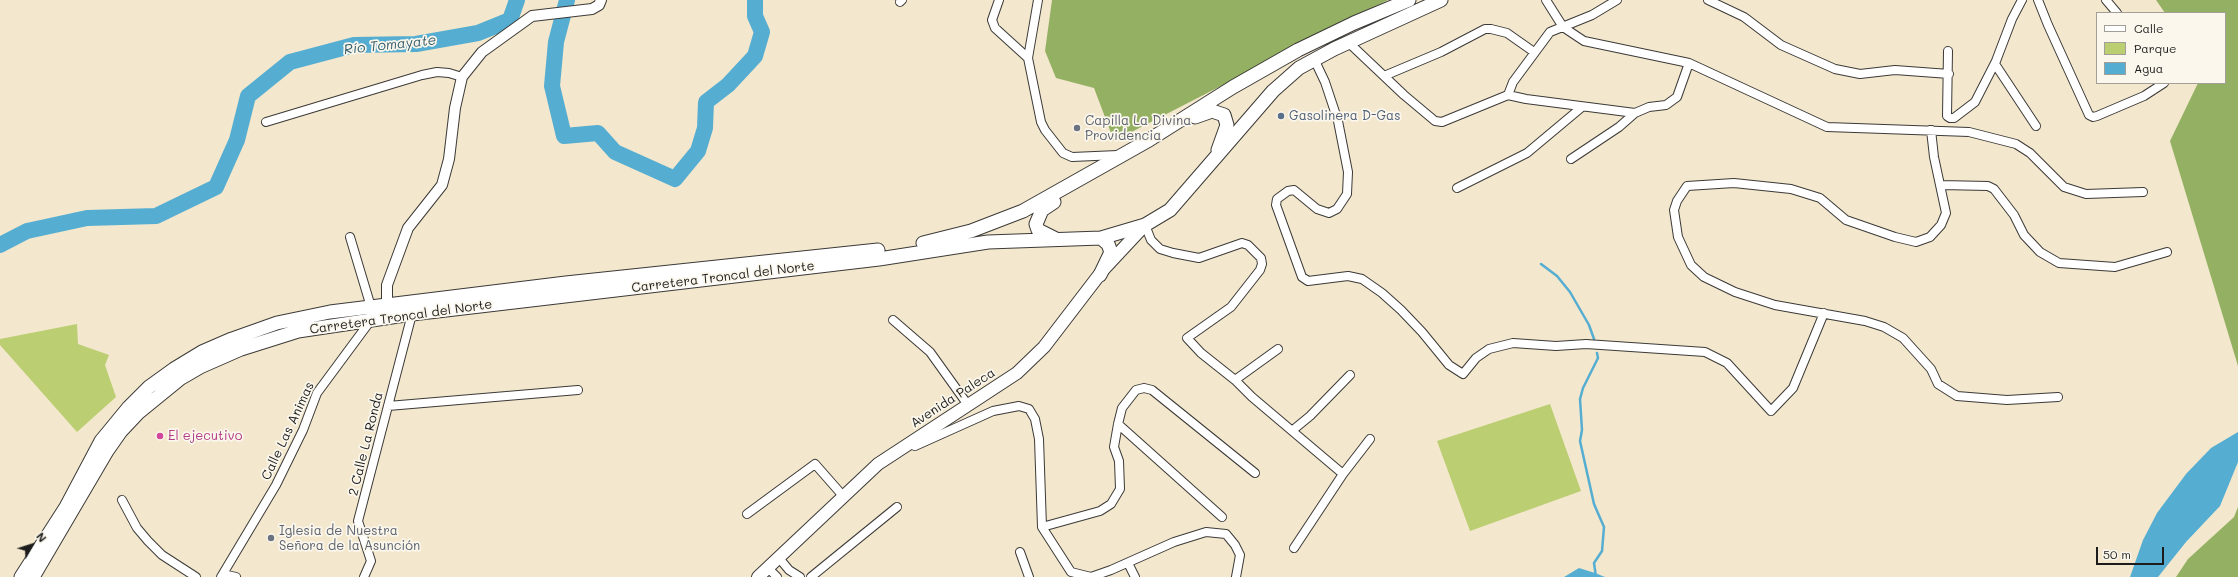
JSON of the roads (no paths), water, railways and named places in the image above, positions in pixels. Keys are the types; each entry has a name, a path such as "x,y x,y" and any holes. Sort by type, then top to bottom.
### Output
{"main road":[{"name":"Carretera Troncal del Norte","path":"33,577 121,431 138,413 160,394 200,367 277,336 371,314 387,306 574,282 888,249 936,241 971,232 1023,211 1149,140 1298,50 1354,23 1409,0"},
{"name":"Carretera Troncal del Norte","path":"21,577 66,507 101,442 129,406 149,387 202,352 250,332 277,323 330,312 412,314 879,259 988,242 1101,238 1145,225 1170,210 1273,91 1299,68 1315,61 1348,42 1441,0"},
{"path":"1169,127 1206,113 1221,112 1226,117 1227,125 1215,159"},
{"path":"1057,239 1038,230 1036,219 1042,210 1109,169 1149,140"},
{"name":"Avenida Paleca","path":"758,577 878,464 1017,373 1044,347 1100,275 1145,225"},
{"path":"1100,275 1110,252 1108,244 1101,238"}],"street":[{"path":"387,306 387,284 408,228 442,185 449,159 455,108 462,77 482,52 532,16 587,10 595,7 601,0"},
{"path":"999,0 992,20 995,28 1028,58"},
{"path":"1038,0 1028,58 1041,122 1050,138 1063,153 1072,157 1123,155"},
{"path":"1546,0 1563,27 1584,41 1689,63 1827,127 1969,132 2016,144 2030,153 2064,187 2086,194 2143,192"},
{"path":"1508,94 1513,82 1550,32 1592,15 1617,0"},
{"path":"1708,0 1744,17 1782,45 1835,69 1860,74 1895,70 1949,74"},
{"path":"1940,130 1950,118 1954,118 1975,102 1995,64 2022,0"},
{"path":"2038,0 2048,26 2089,115 2093,117 2097,116 2138,99 2162,84"},
{"path":"2106,0 2116,12"},
{"path":"1384,76 1441,52 1485,29 1491,28 1507,33 1534,52"},
{"path":"1348,42 1430,117 1442,122 1508,94 1526,99 1570,103 1582,107 1635,113"},
{"path":"1948,52 1949,74 1947,116 1950,118"},
{"path":"1315,61 1325,82 1338,121 1348,172 1348,194 1337,209 1329,213 1317,209 1294,190 1288,191 1277,199 1276,205 1302,277 1308,280 1348,276 1362,279 1382,293 1401,310 1422,332 1449,365 1463,374 1476,358 1489,349 1513,343 1556,346 1586,344 1705,352 1727,363 1771,411 1793,388 1824,313"},
{"path":"1571,159 1619,127 1635,113 1649,107 1666,105 1677,97 1689,63"},
{"path":"1995,64 2036,126"},
{"path":"266,122 422,75 443,72 462,77"},
{"path":"1457,188 1527,153 1582,107"},
{"path":"1931,130 1934,157 1946,213 1941,225 1930,238 1916,242 1895,237 1846,220 1820,198 1791,189 1734,183 1687,186 1676,201 1674,210 1678,237 1691,265 1704,278 1735,292 1775,305 1824,313 1884,327 1903,338 1931,369 1938,384 1957,396 2006,400 2058,397"},
{"path":"1941,185 1988,186 1994,189 2014,215 2024,235 2040,252 2059,263 2115,267 2167,252"},
{"path":"1145,225 1151,240 1160,248 1173,253 1199,258 1242,243 1248,245 1261,258 1262,264 1260,270 1231,307 1187,338 1201,353 1235,380 1252,397 1344,474"},
{"path":"350,237 371,314"},
{"name":"Calle Las Animas","path":"222,576 276,485 303,430 317,393 371,314"},
{"name":"2 Calle La Ronda","path":"364,577 371,561 358,521 373,470 412,314"},
{"path":"893,320 930,352 968,405"},
{"path":"1235,380 1278,349"},
{"path":"1293,430 1310,416 1350,374"},
{"path":"1042,527 1100,511 1111,504 1120,489 1119,461 1114,447 1118,424 1122,408 1136,390 1144,388 1152,390 1255,473"},
{"path":"388,406 578,390"},
{"path":"878,464 925,440 993,411 1019,406 1029,409 1035,419 1039,438 1042,527 1071,572 1091,577 1110,574 1128,563 1174,542 1206,532 1226,534 1240,555 1236,577"},
{"path":"1118,424 1222,517"},
{"path":"1294,548 1344,474 1370,439"},
{"path":"747,514 815,464 844,497"},
{"path":"122,500 137,528 148,541 162,555 196,577"},
{"path":"811,577 897,507"},
{"path":"1020,552 1029,577"},
{"path":"779,558 790,570 800,577"},
{"path":"1128,563 1135,577"},
{"path":"768,568 777,577"},
{"path":"222,576 236,577"}],"water":[{"path":"2238,432 2238,462 2220,506 2186,542 2158,577 2130,577 2143,540 2157,513 2186,474 2211,448"},
{"path":"1579,568 1595,573 1605,577 1564,577"}],"waterway":[{"name":"Río Tomayate","path":"0,245 27,231 87,218 156,216 216,187 237,140 248,96 290,62 354,45 416,44 478,33 510,20 517,0"},
{"name":"Río Tomayate","path":"567,0 556,42 552,86 564,136 598,133 615,152 675,179 698,151 705,128 706,102 728,85 755,56 762,32 755,16 755,0"},
{"path":"1541,264 1557,276 1570,292 1589,325 1594,339"},
{"path":"1596,577 1594,563 1602,551 1604,527 1594,504 1580,441 1582,430 1580,399 1583,388 1598,358 1597,353"}],"place":[{"name":"Gasolinera D-Gas","path":"1281,116"},
{"name":"Capilla La Divina Providencia","path":"1077,128"},
{"name":"El ejecutivo","path":"160,436"},
{"name":"Iglesia de Nuestra Señora de la Asunción","path":"271,538"}]}
